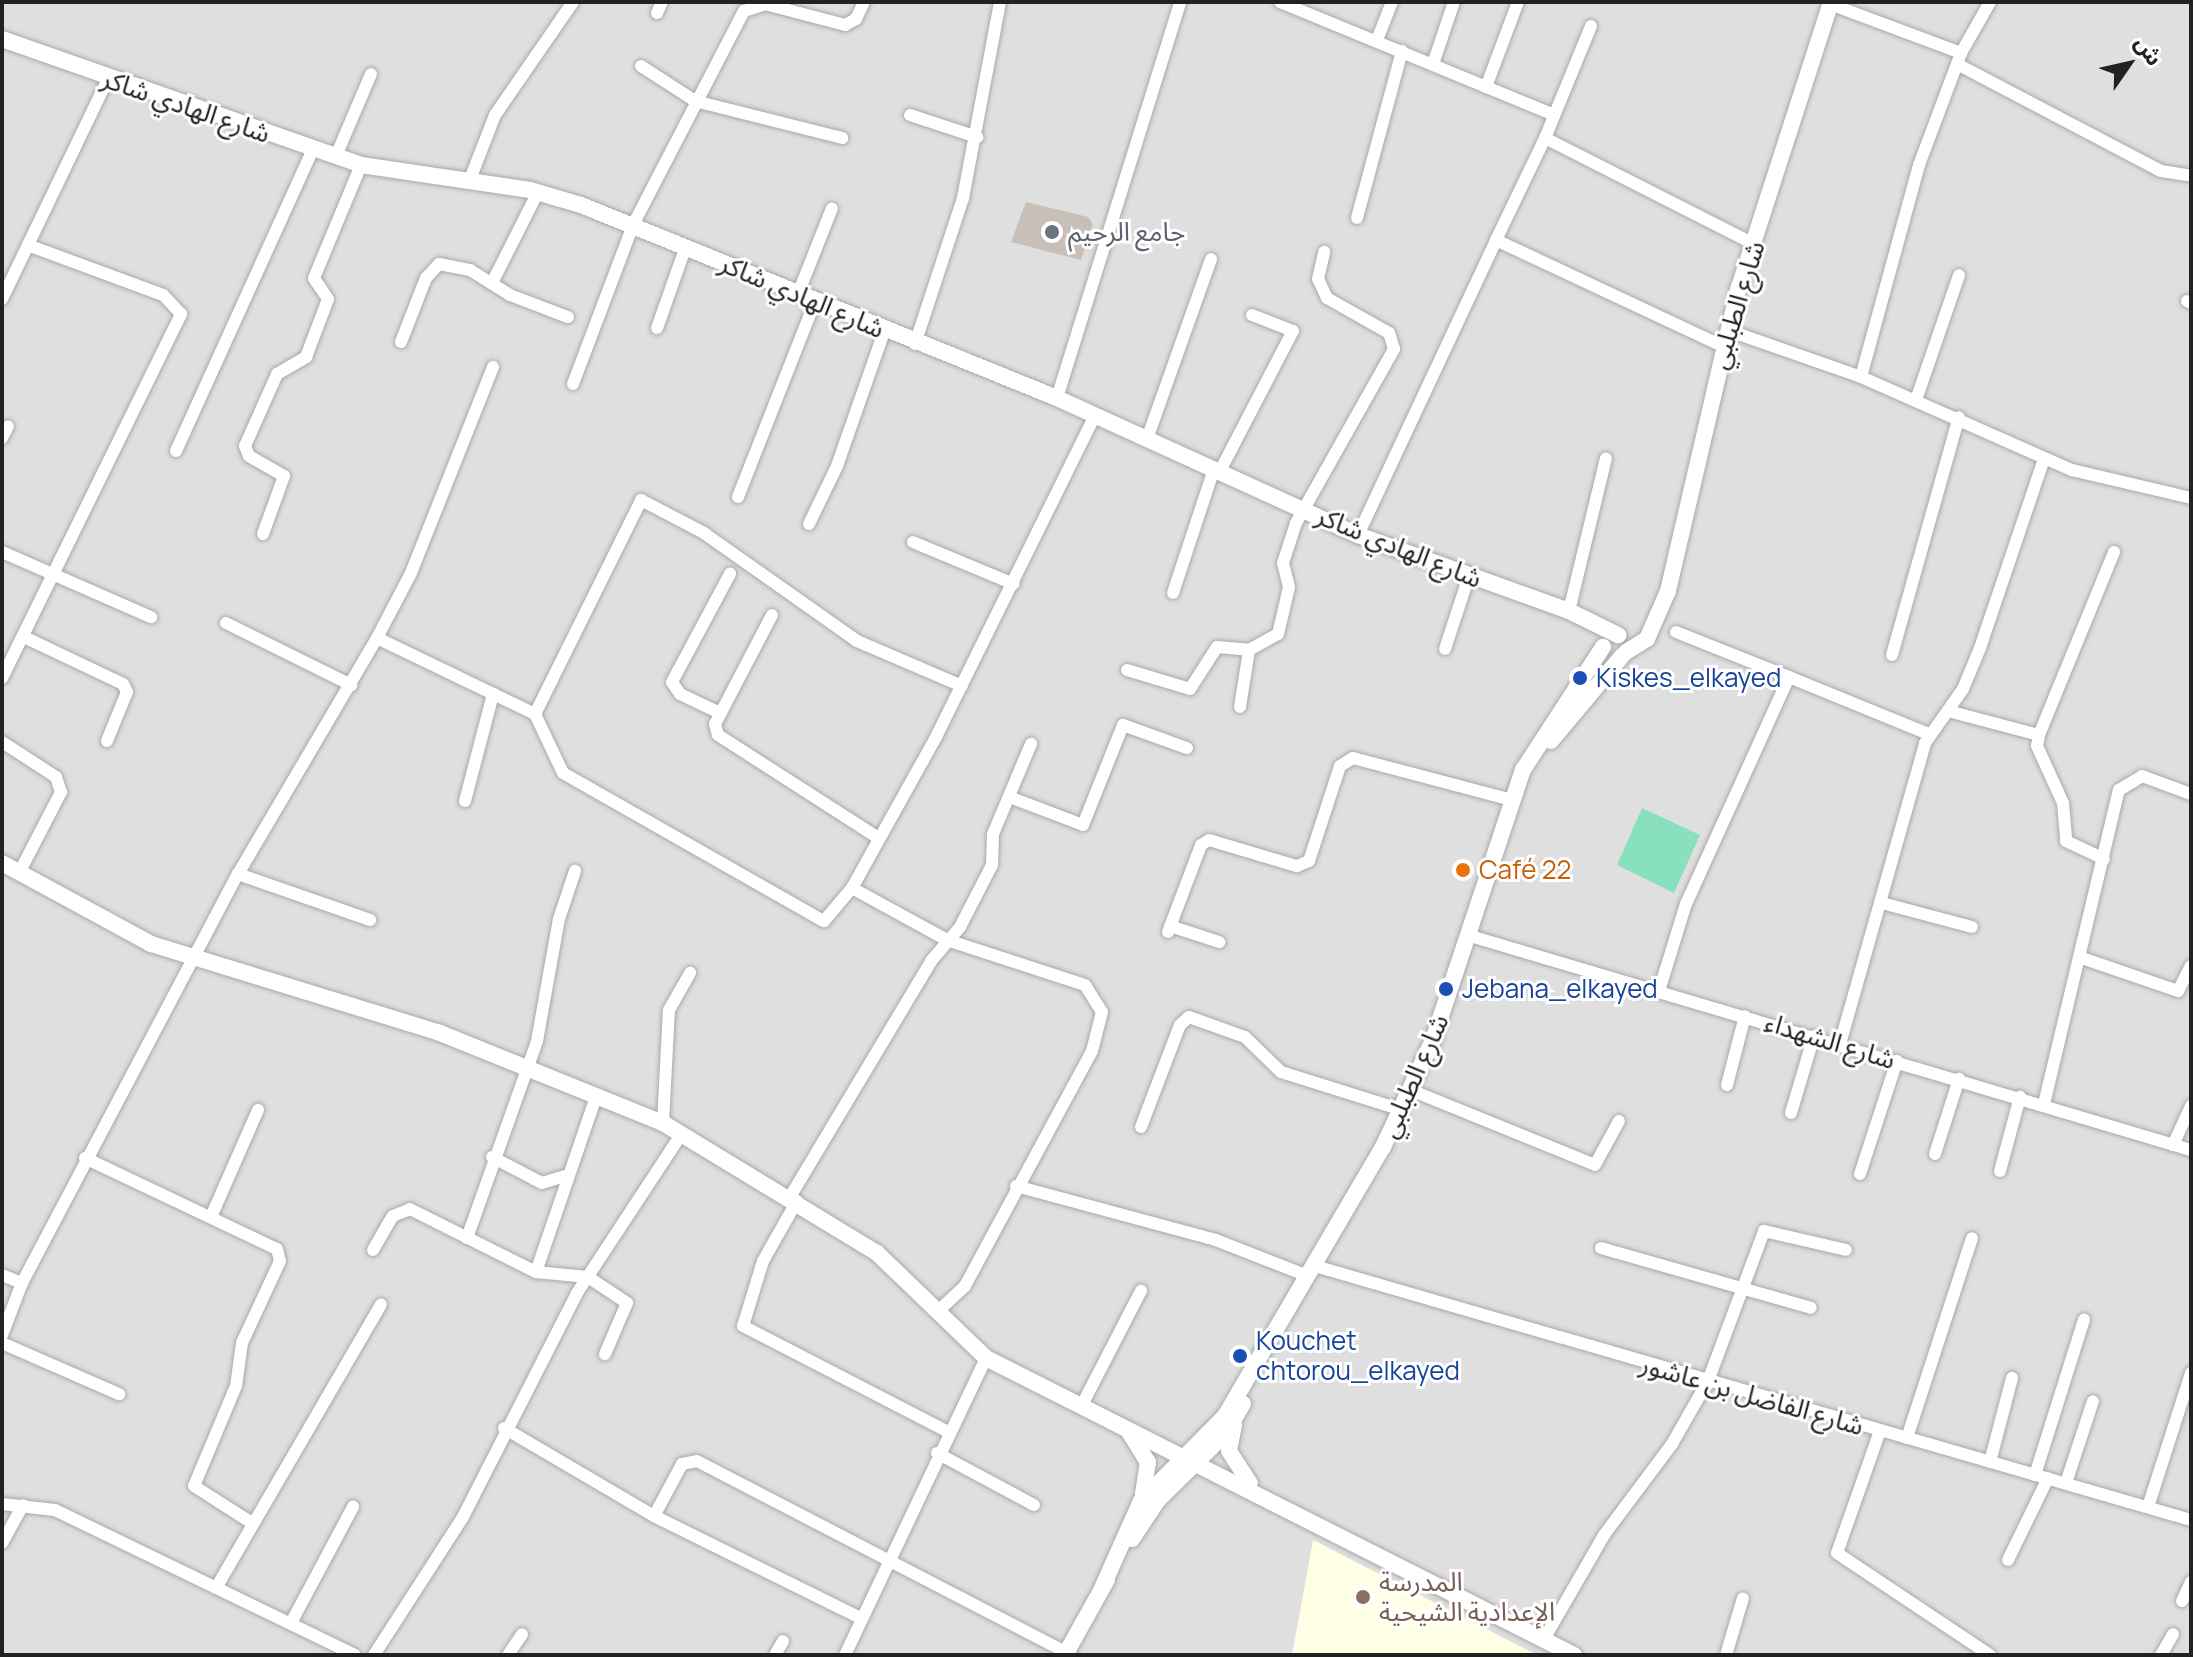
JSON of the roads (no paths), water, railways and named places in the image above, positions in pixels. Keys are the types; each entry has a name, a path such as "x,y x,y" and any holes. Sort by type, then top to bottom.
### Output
{"street":[{"path":"469,182 495,115 573,2"},
{"path":"573,384 633,225 695,101 748,6 765,4 845,25 856,19 864,2"},
{"path":"915,344 977,137 1000,2"},
{"path":"1057,398 1180,2"},
{"path":"1280,2 1301,6 1554,115"},
{"path":"1377,40 1392,2"},
{"path":"1433,64 1454,2"},
{"path":"1486,87 1518,2"},
{"path":"1861,377 1913,184 1959,58 1990,2"},
{"path":"1831,3 1959,58 2161,171 2191,176"},
{"name":"شارع الطبلبي","path":"1102,1588 1158,1500 1225,1416 1312,1271 1413,1091 1514,796 1535,749 1616,645 1647,639 1661,613 1725,338 1831,3"},
{"path":"1358,535 1545,138 1591,26"},
{"name":"شارع الهادي شاكر","path":"2,39 108,79 361,165 538,192 633,225 884,332 1057,398 1358,535 1576,614"},
{"path":"1357,218 1402,51"},
{"path":"641,66 695,101 842,138"},
{"path":"336,156 371,74"},
{"path":"2,299 108,79"},
{"path":"910,115 977,137"},
{"path":"1545,138 1754,244"},
{"path":"176,451 313,149"},
{"path":"263,534 284,476 249,456 245,446 277,374 306,357 328,299 314,278 361,165"},
{"path":"492,283 538,192"},
{"path":"798,294 832,208"},
{"path":"1496,240 1725,338 1861,377 1959,417 2044,459 2191,498"},
{"path":"2,678 57,575 181,314 174,299 28,245"},
{"path":"657,328 686,246"},
{"path":"1127,670 1190,689 1199,684 1209,652 1217,647 1249,650 1278,634 1289,587 1283,563 1304,509 1394,349 1389,333 1327,298 1318,279 1324,252"},
{"path":"1147,439 1211,259"},
{"path":"401,342 426,278 439,264 492,283 568,317"},
{"path":"1916,400 1959,275"},
{"path":"738,497 815,302"},
{"path":"1173,593 1217,470 1293,331 1252,315"},
{"path":"809,524 837,466 884,332"},
{"path":"2,1335 22,1283 85,1158 238,874 351,685 411,573 493,367"},
{"path":"377,638 535,714 563,773 705,859 824,921 852,888 877,837 962,686 1095,415"},
{"path":"1892,655 1959,417"},
{"path":"1606,458 1576,614 1616,645"},
{"path":"1840,1044 1929,734 1948,711 1980,648 2044,459"},
{"path":"535,714 641,500 704,533 857,641 962,686"},
{"path":"913,542 1014,584"},
{"path":"2,552 151,617"},
{"path":"2104,859 2066,841 2063,803 2037,746 2114,552"},
{"path":"720,713 680,694 672,682 730,574"},
{"path":"1445,649 1469,576"},
{"path":"772,615 715,724 725,743 877,837"},
{"path":"226,623 351,685"},
{"path":"1676,632 1929,734"},
{"path":"24,637 123,684 127,692 107,741"},
{"path":"1240,707 1249,650"},
{"path":"1659,991 1686,904 1789,677"},
{"path":"465,801 493,694"},
{"path":"1948,711 2039,735"},
{"path":"1012,798 1083,825 1123,725 1187,748"},
{"path":"2,742 56,777 61,792 19,873"},
{"path":"946,1431 743,1326 763,1261 793,1199 992,865 993,834 1012,798 1031,744"},
{"path":"1219,942 1169,929 1201,845 1209,840 1297,866 1309,861 1340,766 1353,758 1514,796"},
{"path":"2044,1104 2119,790 2128,781 2142,776 2191,794"},
{"path":"2,863 110,927 193,957 528,1065 663,1123 793,1199 877,1253 940,1309 986,1358 1121,1427 1260,1491 1552,1647 1574,1655"},
{"path":"467,1238 551,990 549,968 575,871"},
{"path":"238,874 370,920"},
{"path":"852,888 947,940 1085,985 1100,1000 1101,1028 1092,1051 1016,1186 965,1286 940,1309"},
{"path":"1882,903 1972,927"},
{"name":"شارع الشهداء","path":"1467,935 2191,1150"},
{"path":"2079,957 2178,991 2191,966"},
{"path":"663,1123 669,1010 690,973"},
{"path":"1727,1085 1745,1016"},
{"path":"1141,1127 1180,1025 1189,1017 1245,1037 1281,1072 1402,1110"},
{"path":"1791,1113 1814,1036"},
{"path":"1860,1174 1897,1061"},
{"path":"1935,1154 1959,1079"},
{"path":"1413,1091 1595,1165 1619,1121"},
{"path":"536,1272 565,1176 597,1094"},
{"path":"2000,1171 2020,1097"},
{"path":"2173,1145 2191,1106"},
{"path":"211,1217 258,1110"},
{"path":"374,1655 463,1517 504,1428 588,1277 682,1133"},
{"path":"492,1157 542,1183 565,1176"},
{"path":"85,1158 262,1240 279,1255 242,1343 226,1413 194,1486 252,1523"},
{"name":"شارع الفاضل بن عاشور","path":"1016,1186 1216,1240 1312,1271 2191,1520"},
{"path":"373,1250 393,1216 410,1209 536,1272 588,1277 627,1303 605,1354"},
{"path":"1552,1647 1604,1535 1672,1444 1708,1381 1766,1229 1846,1250"},
{"path":"1907,1438 1972,1238"},
{"path":"1601,1248 1744,1286 1811,1308"},
{"path":"2,1275 22,1283"},
{"path":"1081,1407 1141,1291"},
{"name":"شارع الطبلبي","path":"1067,1655 1102,1588 1141,1501 1237,1417 1294,1299"},
{"path":"216,1588 381,1304"},
{"path":"2008,1560 2042,1477 2084,1320"},
{"path":"2,1343 119,1394"},
{"path":"845,1655 946,1431 986,1358"},
{"path":"2148,1507 2191,1373"},
{"path":"1990,1462 2012,1378"},
{"path":"2066,1483 2093,1401"},
{"path":"1237,1417 1229,1451 1260,1491"},
{"path":"1121,1427 1137,1440 1148,1462 1141,1501"},
{"path":"504,1428 654,1516 860,1618"},
{"path":"1880,1431 1837,1553 1990,1655"},
{"path":"937,1453 1034,1505"},
{"path":"654,1516 677,1471 693,1460 889,1557 1067,1655"},
{"path":"2,1504 55,1510 355,1655"},
{"path":"2,1543 23,1505"},
{"path":"291,1623 353,1507"},
{"path":"2182,1601 2191,1582"},
{"path":"1726,1655 1743,1598"},
{"path":"508,1655 522,1634"},
{"path":"2161,1655 2173,1634"},
{"path":"775,1655 783,1641"}],"place":[{"name":"جامع الرحيم","path":"1052,232"},
{"name":"Kiskes_elkayed","path":"1580,678"},
{"name":"Café 22","path":"1463,870"},
{"name":"Jebana_elkayed","path":"1446,989"},
{"name":"Kouchet chtorou_elkayed","path":"1240,1356"},
{"name":"المدرسة الإعدادية الشيحية","path":"1363,1597"}]}
